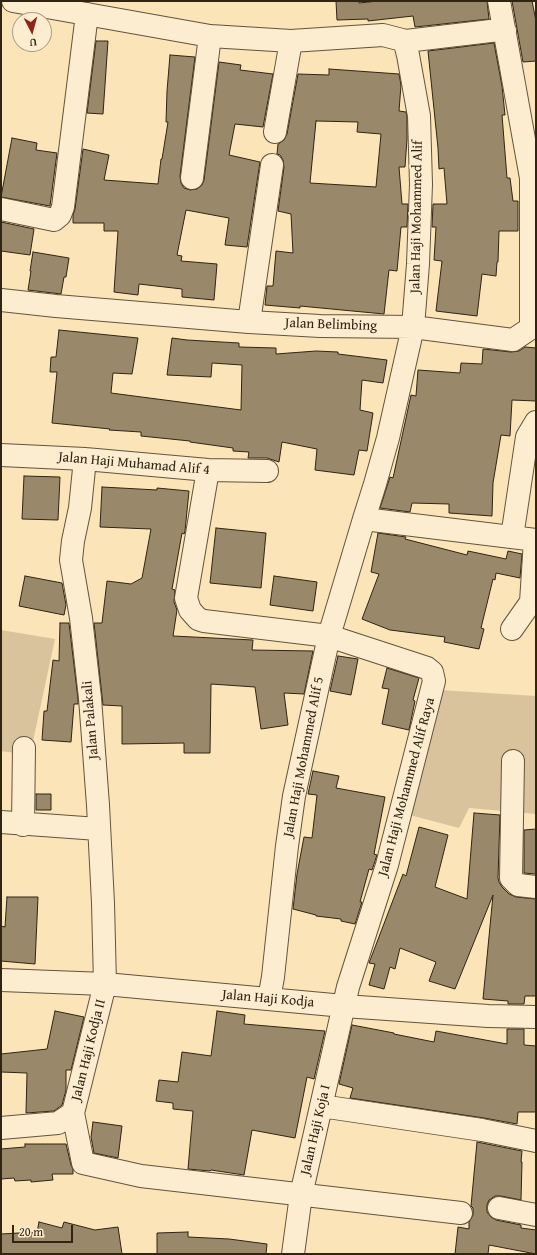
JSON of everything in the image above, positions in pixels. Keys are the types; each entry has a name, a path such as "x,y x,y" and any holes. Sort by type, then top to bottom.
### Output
{"street":[{"path":"13,1 210,36 291,41 383,35 403,41 499,30 505,31 499,1"},
{"path":"1,209 54,220 60,215 63,207 87,14"},
{"name":"Jalan Belimbing","path":"1,300 249,322 320,326 413,327 513,340 531,328 531,178 505,31"},
{"path":"192,178 210,36"},
{"path":"275,132 291,41"},
{"name":"Jalan Haji Mohammed Alif","path":"364,519 388,438 413,327 418,264 421,184 418,116 408,54 403,41"},
{"path":"249,322 272,165"},
{"path":"512,537 527,437 536,422"},
{"name":"Jalan Haji Muhamad Alif 4","path":"1,455 85,458 208,470 267,471"},
{"name":"Jalan Palakali","path":"85,458 80,508 73,541 71,560 90,698 103,903 106,984"},
{"name":"Jalan Haji Mohammed Alif Raya","path":"208,470 186,598 190,610 198,619 204,621 329,636 427,668 432,672 434,681 387,865 348,987 344,1006"},
{"path":"364,519 535,540 532,602 512,629"},
{"name":"Jalan Haji Mohammed Alif 5","path":"269,999 273,977 286,853 294,796 329,636 364,519"},
{"path":"23,825 24,748"},
{"path":"513,761 511,878 518,885 536,887"},
{"path":"1,822 23,825 98,829"},
{"name":"Jalan Haji Kodja","path":"1,980 106,984 344,1006 488,1016 536,1017"},
{"name":"Jalan Haji Kodja II","path":"1,1128 58,1123 73,1113 106,984"},
{"name":"Jalan Haji Koja I","path":"293,1254 301,1195 344,1006"},
{"path":"321,1106 482,1130 536,1141"},
{"path":"73,1113 83,1163 141,1176 461,1213"},
{"path":"499,1208 536,1215"}],"shaded area":[{"path":"1,630 55,639 30,755 1,751"},
{"path":"440,690 536,696 536,814 469,808 459,828 406,814"}],"building":[{"path":"336,1 359,1 359,3 378,1 487,1 489,19 415,27 413,16 368,21 368,19 337,20"},
{"path":"512,1 532,1 536,21 536,61 523,62"},
{"path":"96,41 108,41 103,114 87,113"},
{"path":"494,43 502,86 505,115 502,115 507,178 510,178 513,201 518,201 518,231 499,231 496,276 482,274 477,316 436,311 442,261 434,260 436,227 432,227 433,204 447,204 444,168 439,169 428,51"},
{"path":"170,55 195,57 180,176 181,183 184,188 190,190 197,189 202,185 204,180 219,62 241,65 240,70 273,74 263,127 235,124 229,155 260,162 247,247 225,245 229,218 186,210 177,255 182,256 181,261 217,264 214,300 182,297 182,289 139,284 138,295 114,292 118,231 104,231 104,223 73,223 83,149 109,155 104,180 158,184 168,122 166,122"},
{"path":"329,69 399,74 401,85 399,111 406,112 407,117 405,167 399,167 402,204 408,204 407,227 401,227 397,271 389,270 384,314 300,306 300,308 265,305 267,286 273,286 276,251 293,253 291,214 278,211 284,167 283,160 280,155 277,154 278,144 284,140 287,134 298,74 329,75","holes":["316,121 358,122 357,132 381,134 376,187 310,183"]},
{"path":"12,138 37,143 36,150 57,153 50,206 1,197"},
{"path":"1,222 34,229 30,255 1,251"},
{"path":"33,252 69,258 61,294 28,290"},
{"path":"59,330 138,338 132,374 113,373 111,393 241,410 242,365 212,363 211,377 167,375 172,338 239,343 239,347 276,348 276,354 316,351 338,352 338,354 387,360 383,383 362,380 360,410 373,413 367,451 359,450 354,475 315,470 317,449 282,442 279,462 267,458 248,458 249,452 233,451 233,448 190,441 141,436 141,432 109,430 110,429 52,423 57,372 50,372 51,357 56,357"},
{"path":"525,347 536,348 536,401 512,400 510,436 501,435 493,483 492,516 449,513 449,504 412,503 410,512 380,508 390,477 393,478 411,395 416,396 418,370 460,373 461,363 482,364 483,349 511,352 519,351"},
{"path":"24,476 60,477 58,520 22,519"},
{"path":"102,487 157,490 157,488 189,491 185,531 184,534 182,533 172,589 175,590 174,602 177,610 173,636 253,640 252,650 313,651 304,694 284,693 288,725 261,729 255,687 211,684 210,753 184,753 184,743 122,744 122,706 103,705 94,623 102,623 107,581 131,584 142,578 151,529 100,527"},
{"path":"216,528 266,533 261,588 210,583"},
{"path":"378,533 406,537 405,539 467,555 468,551 506,559 508,551 522,554 520,578 496,573 495,580 493,579 481,628 484,629 479,649 444,642 445,637 390,630 362,619 379,574 371,572"},
{"path":"25,576 62,583 66,605 64,615 19,606"},
{"path":"274,576 317,582 313,611 270,605"},
{"path":"60,623 69,623 78,699 78,704 74,704 71,742 42,740 44,711 47,711 53,660 59,661"},
{"path":"338,656 358,659 351,695 330,691"},
{"path":"387,668 419,678 413,700 415,701 409,730 382,724 389,689 382,688"},
{"path":"313,771 339,776 336,788 385,797 374,854 377,855 372,870 369,869 360,902 362,902 355,924 341,921 341,919 316,916 293,909 297,874 304,837 312,838 317,795 308,794"},
{"path":"36,794 51,794 51,810 36,810"},
{"path":"474,813 500,815 498,878 502,887 509,894 516,897 536,899 536,996 525,996 524,1004 508,1004 508,1001 483,999 493,895 455,989 429,981 436,962 400,948 395,969 390,967 384,989 369,985 375,964 369,963 403,874 406,876 419,827 448,835 435,887 467,899"},
{"path":"536,829 536,874 524,873 524,830"},
{"path":"7,897 38,897 35,964 1,961 1,926 5,927"},
{"path":"55,1011 84,1017 71,1070 66,1070 66,1090 62,1105 54,1111 26,1113 27,1073 1,1072 1,1054 47,1049"},
{"path":"217,1011 245,1015 244,1024 325,1031 314,1079 307,1077 295,1138 252,1130 244,1175 211,1170 188,1169 193,1111 173,1109 173,1103 156,1101 159,1080 178,1082 182,1052 211,1056"},
{"path":"352,1025 434,1042 436,1031 507,1044 507,1029 524,1029 524,1045 536,1046 536,1112 518,1112 517,1124 350,1098 353,1088 339,1084"},
{"path":"93,1122 122,1126 118,1158 94,1153 91,1137"},
{"path":"477,1142 522,1151 521,1200 495,1196 489,1200 487,1212 496,1220 521,1225 521,1228 536,1230 536,1254 489,1245 488,1254 455,1254 458,1227 469,1229 469,1222 473,1215 473,1208 471,1206"},
{"path":"25,1144 66,1144 73,1174 52,1174 53,1180 31,1182 31,1180 15,1181 14,1178 1,1179 1,1149 25,1147"},
{"path":"39,1222 62,1228 64,1222 95,1230 118,1227 122,1254 1,1254 1,1234 37,1232"},
{"path":"188,1232 188,1237 229,1239 267,1244 266,1254 157,1254 157,1233"}]}
